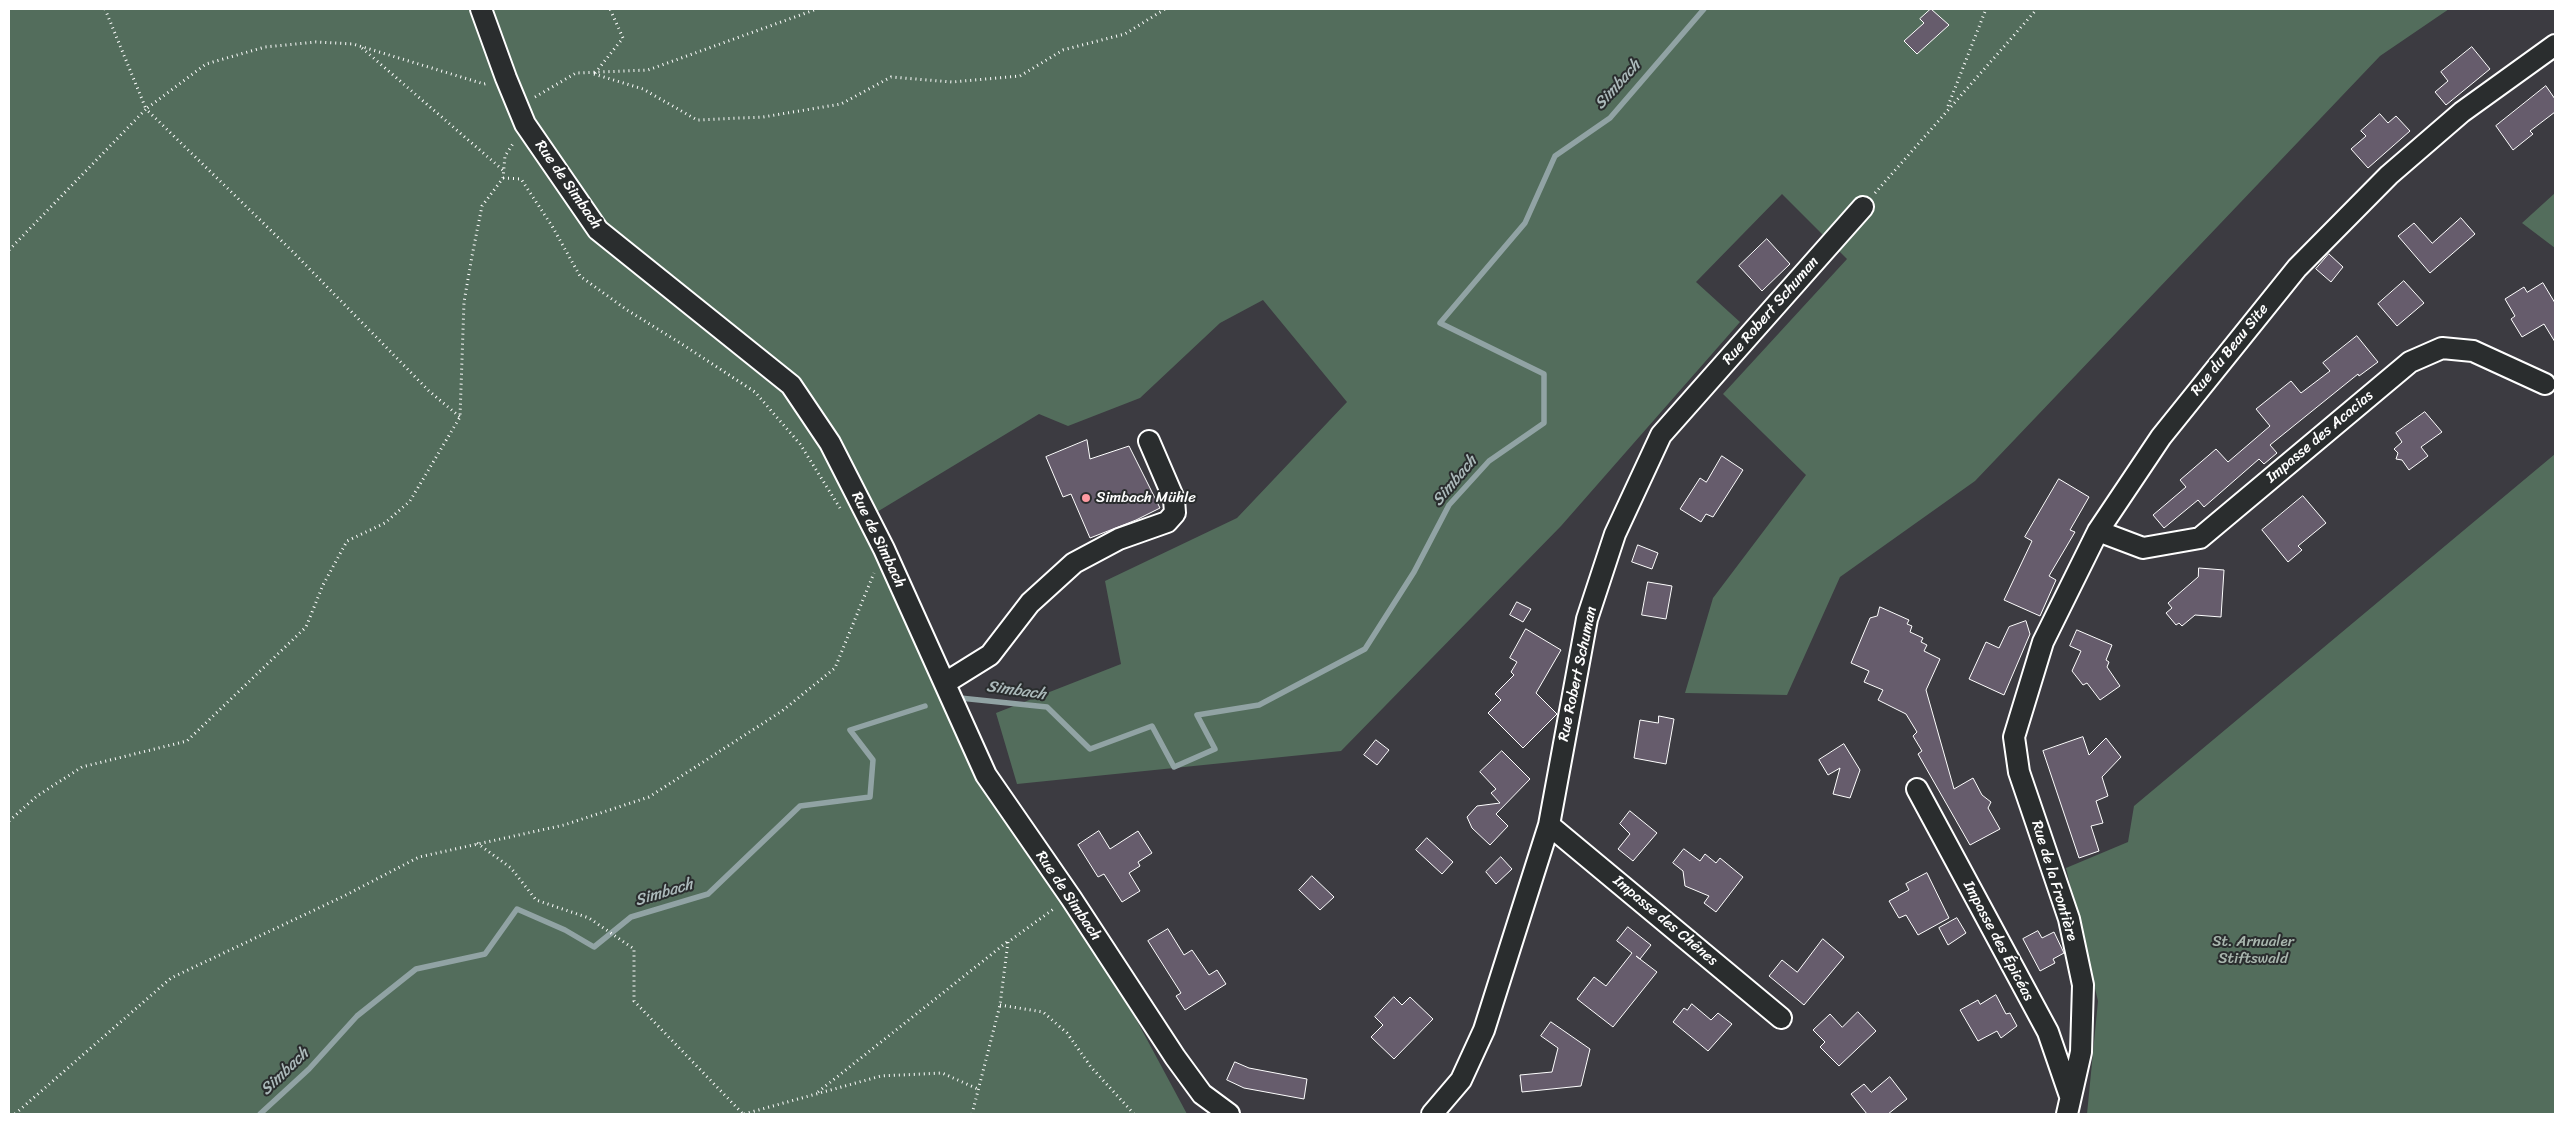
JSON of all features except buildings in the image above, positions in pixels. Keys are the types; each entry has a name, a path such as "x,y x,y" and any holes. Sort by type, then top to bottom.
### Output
{"street":[{"name":"Rue de Simbach","path":"481,9 525,124 598,230 791,385 830,443 884,549 986,775 1071,898 1180,1065 1202,1094 1229,1114"},
{"name":"Rue du Beau Site","path":"2014,737 2043,642 2098,531 2161,438 2297,268 2389,174 2462,112 2555,45"},
{"name":"Rue Robert Schuman","path":"1432,1114 1460,1080 1484,1030 1548,825 1587,619 1615,534 1661,435 1863,207"},
{"name":"Impasse des Acacias","path":"2098,531 2143,548 2200,538 2410,362 2442,348 2473,351 2545,384"},
{"path":"945,683 990,654 1030,603 1074,563 1119,539 1167,522 1174,513 1174,499 1149,441"},
{"name":"Rue de la Frontière","path":"2014,737 2019,772 2069,919 2083,985 2081,1052 2069,1105"},
{"name":"Impasse des Épicéas","path":"1916,789 2048,1032 2069,1105"},
{"name":"Impasse des Chênes","path":"1548,825 1781,1018"}],"path":[{"path":"105,9 146,109 285,244 429,392 460,417"},
{"path":"594,74 623,38 610,9"},
{"path":"517,105 576,73 594,74 648,70 817,9"},
{"path":"594,74 643,89 697,120 763,116 841,104 891,77 952,82 1020,76 1063,50 1124,34 1165,9"},
{"path":"1947,109 1986,9"},
{"path":"1863,207 2036,9"},
{"path":"9,250 146,109 206,64 265,47 316,42 360,46 484,84 506,78"},
{"path":"360,46 504,171"},
{"path":"9,821 37,796 82,767 187,741 306,627 323,585 347,541 385,524 410,501 460,417 464,302 482,206 503,178 505,156 525,124"},
{"path":"503,178 521,179 552,226 580,276 627,310 754,392 800,444 844,516"},
{"path":"15,1114 171,978 344,896 418,857 564,825 649,797 782,711 835,668 884,549"},
{"path":"477,843 511,868 536,900 589,918 634,949 634,1001 743,1114 817,1092 882,1076 942,1073 978,1089"},
{"path":"817,1092 1008,942 1071,898"},
{"path":"972,1114 1000,1005 1008,942"},
{"path":"1000,1005 1043,1012 1067,1033 1091,1067 1134,1114"}],"green space":[{"path":"9,9 2449,9 2380,56 1975,481 1840,577 1787,695 1685,693 1713,598 1806,475 1723,394 1847,259 1782,194 1696,282 1740,322 1561,526 1341,751 1017,784 996,713 1121,664 1105,581 1237,518 1347,402 1263,300 1220,323 1140,398 1068,426 1039,414 867,518 946,700 1071,898 1187,1114 9,1114"},
{"path":"2555,193 2555,248 2522,223"},
{"name":"St. Arnualer Stiftswald","path":"2555,454 2555,1114 2087,1114 2098,1001 2066,868 2128,842 2134,806"}],"waterway":[{"name":"Simbach","path":"960,698 1047,707 1090,749 1152,726 1174,767 1215,749 1197,715 1259,705 1365,649 1414,572 1449,505 1489,461 1544,423 1544,374 1440,323 1525,223 1555,156 1610,118 1704,9"},
{"name":"Simbach","path":"260,1114 309,1069 357,1016 416,969 485,954 517,909 565,930 594,947 631,917 708,894 800,806 870,797 873,760 850,730 925,706"}],"place":[{"name":"Simbach Mühle","path":"1086,498"}]}
